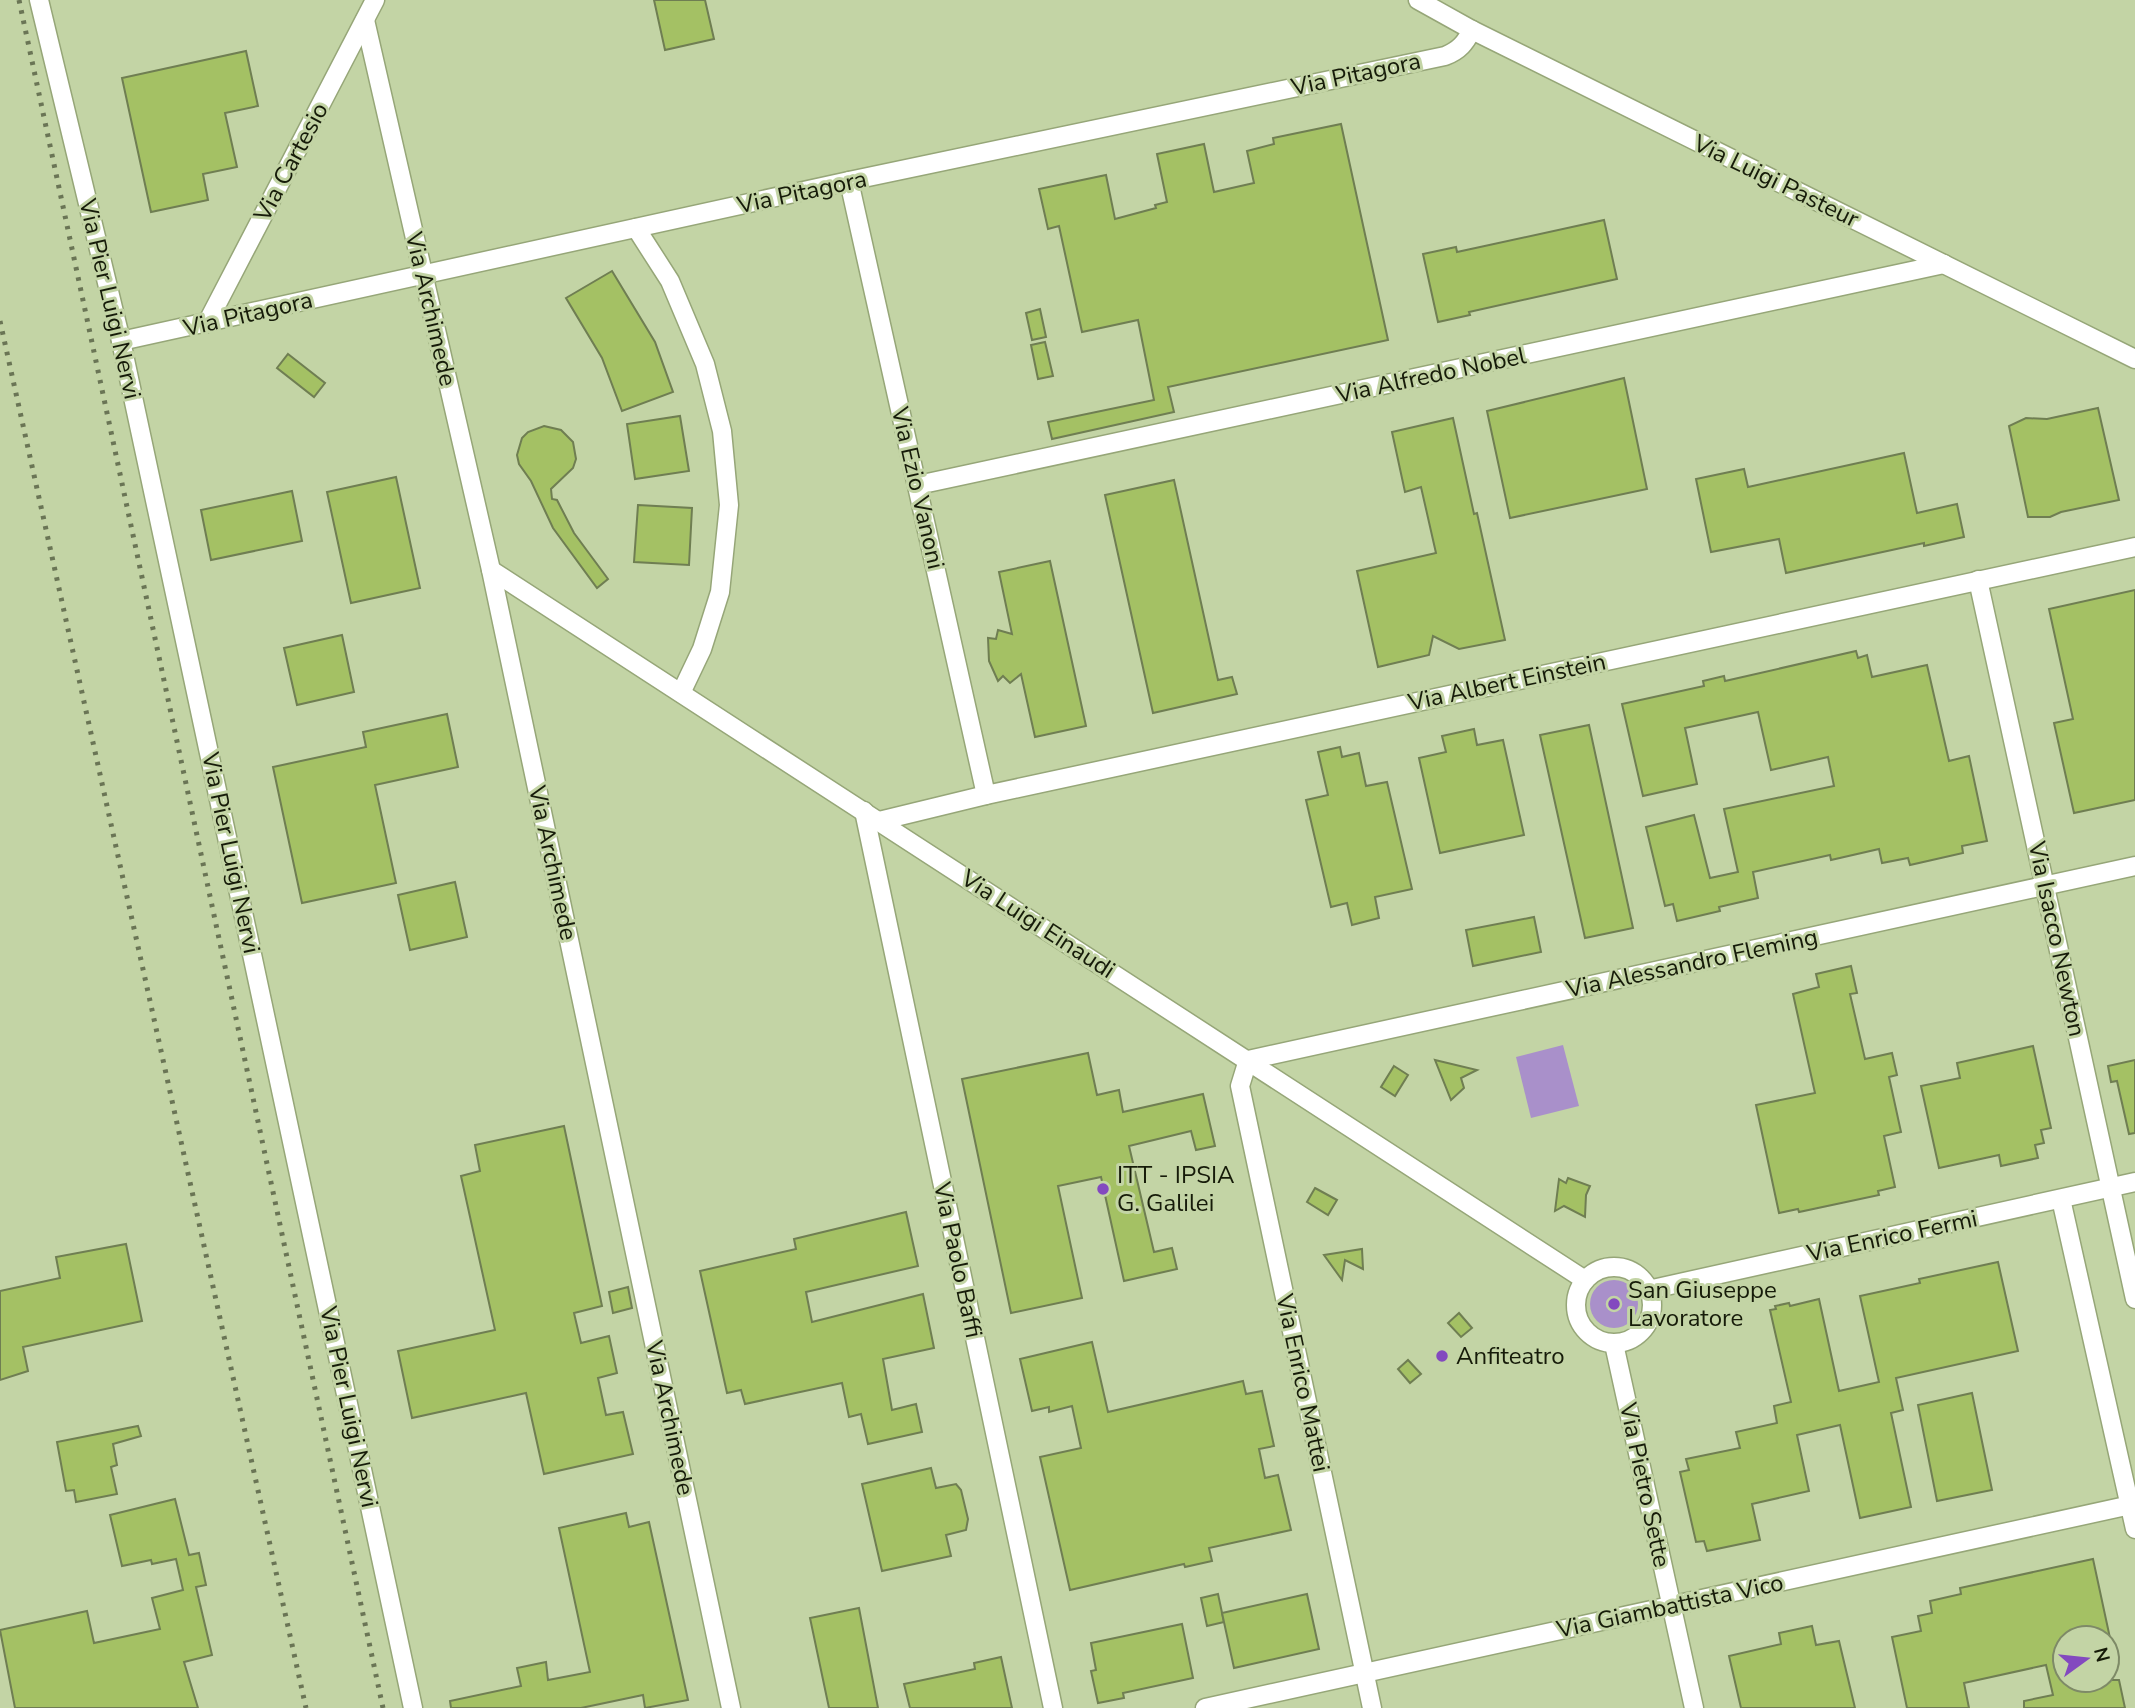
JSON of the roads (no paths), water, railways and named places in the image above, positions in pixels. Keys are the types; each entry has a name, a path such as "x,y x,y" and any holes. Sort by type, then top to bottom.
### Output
{"street":[{"name":"Via Pier Luigi Nervi","path":"39,0 121,341 413,1708"},
{"name":"Via Cartesio","path":"207,323 375,0"},
{"name":"Via Luigi Pasteur","path":"1418,0 1472,30 2135,359"},
{"name":"Via Archimede","path":"365,20 491,570 732,1708"},
{"name":"Via Pitagora","path":"121,341 849,181 1445,55 1457,51 1472,30"},
{"name":"Via Ezio Vanoni","path":"849,181 986,795"},
{"path":"636,228 670,281 705,364 723,444 729,505 720,592 702,649 681,693"},
{"name":"Via Alfredo Nobel","path":"918,485 1944,264"},
{"name":"Via Albert Einstein","path":"879,821 986,795 2135,547"},
{"name":"Via Luigi Einaudi","path":"491,570 1585,1280"},
{"name":"Via Isacco Newton","path":"1978,580 2135,1299"},
{"name":"Via Paolo Baffi","path":"864,811 1053,1708"},
{"name":"Via Alessandro Fleming","path":"1248,1060 2135,866"},
{"name":"Via Enrico Mattei","path":"1248,1060 1240,1086 1372,1708"},
{"name":"Via Enrico Fermi","path":"1648,1290 2135,1182"},
{"path":"2061,1199 2132,1505 2135,1529"},
{"path":"1619,1268 1631,1272 1641,1279 1648,1290 1651,1314 1646,1326 1638,1335 1626,1341 1602,1342 1591,1336 1577,1315 1578,1290 1595,1272 1619,1268"},
{"name":"Via Pietro Sette","path":"1614,1343 1694,1708"},
{"name":"Via Giambattista Vico","path":"1205,1708 2132,1505"}],"railway":[{"path":"19,0 383,1708"},
{"path":"0,321 306,1708"}],"place":[{"name":"ITT - IPSIA G. Galilei","path":"1103,1189"},
{"name":"San Giuseppe Lavoratore","path":"1614,1304"},
{"name":"Anfiteatro","path":"1442,1356"}]}
